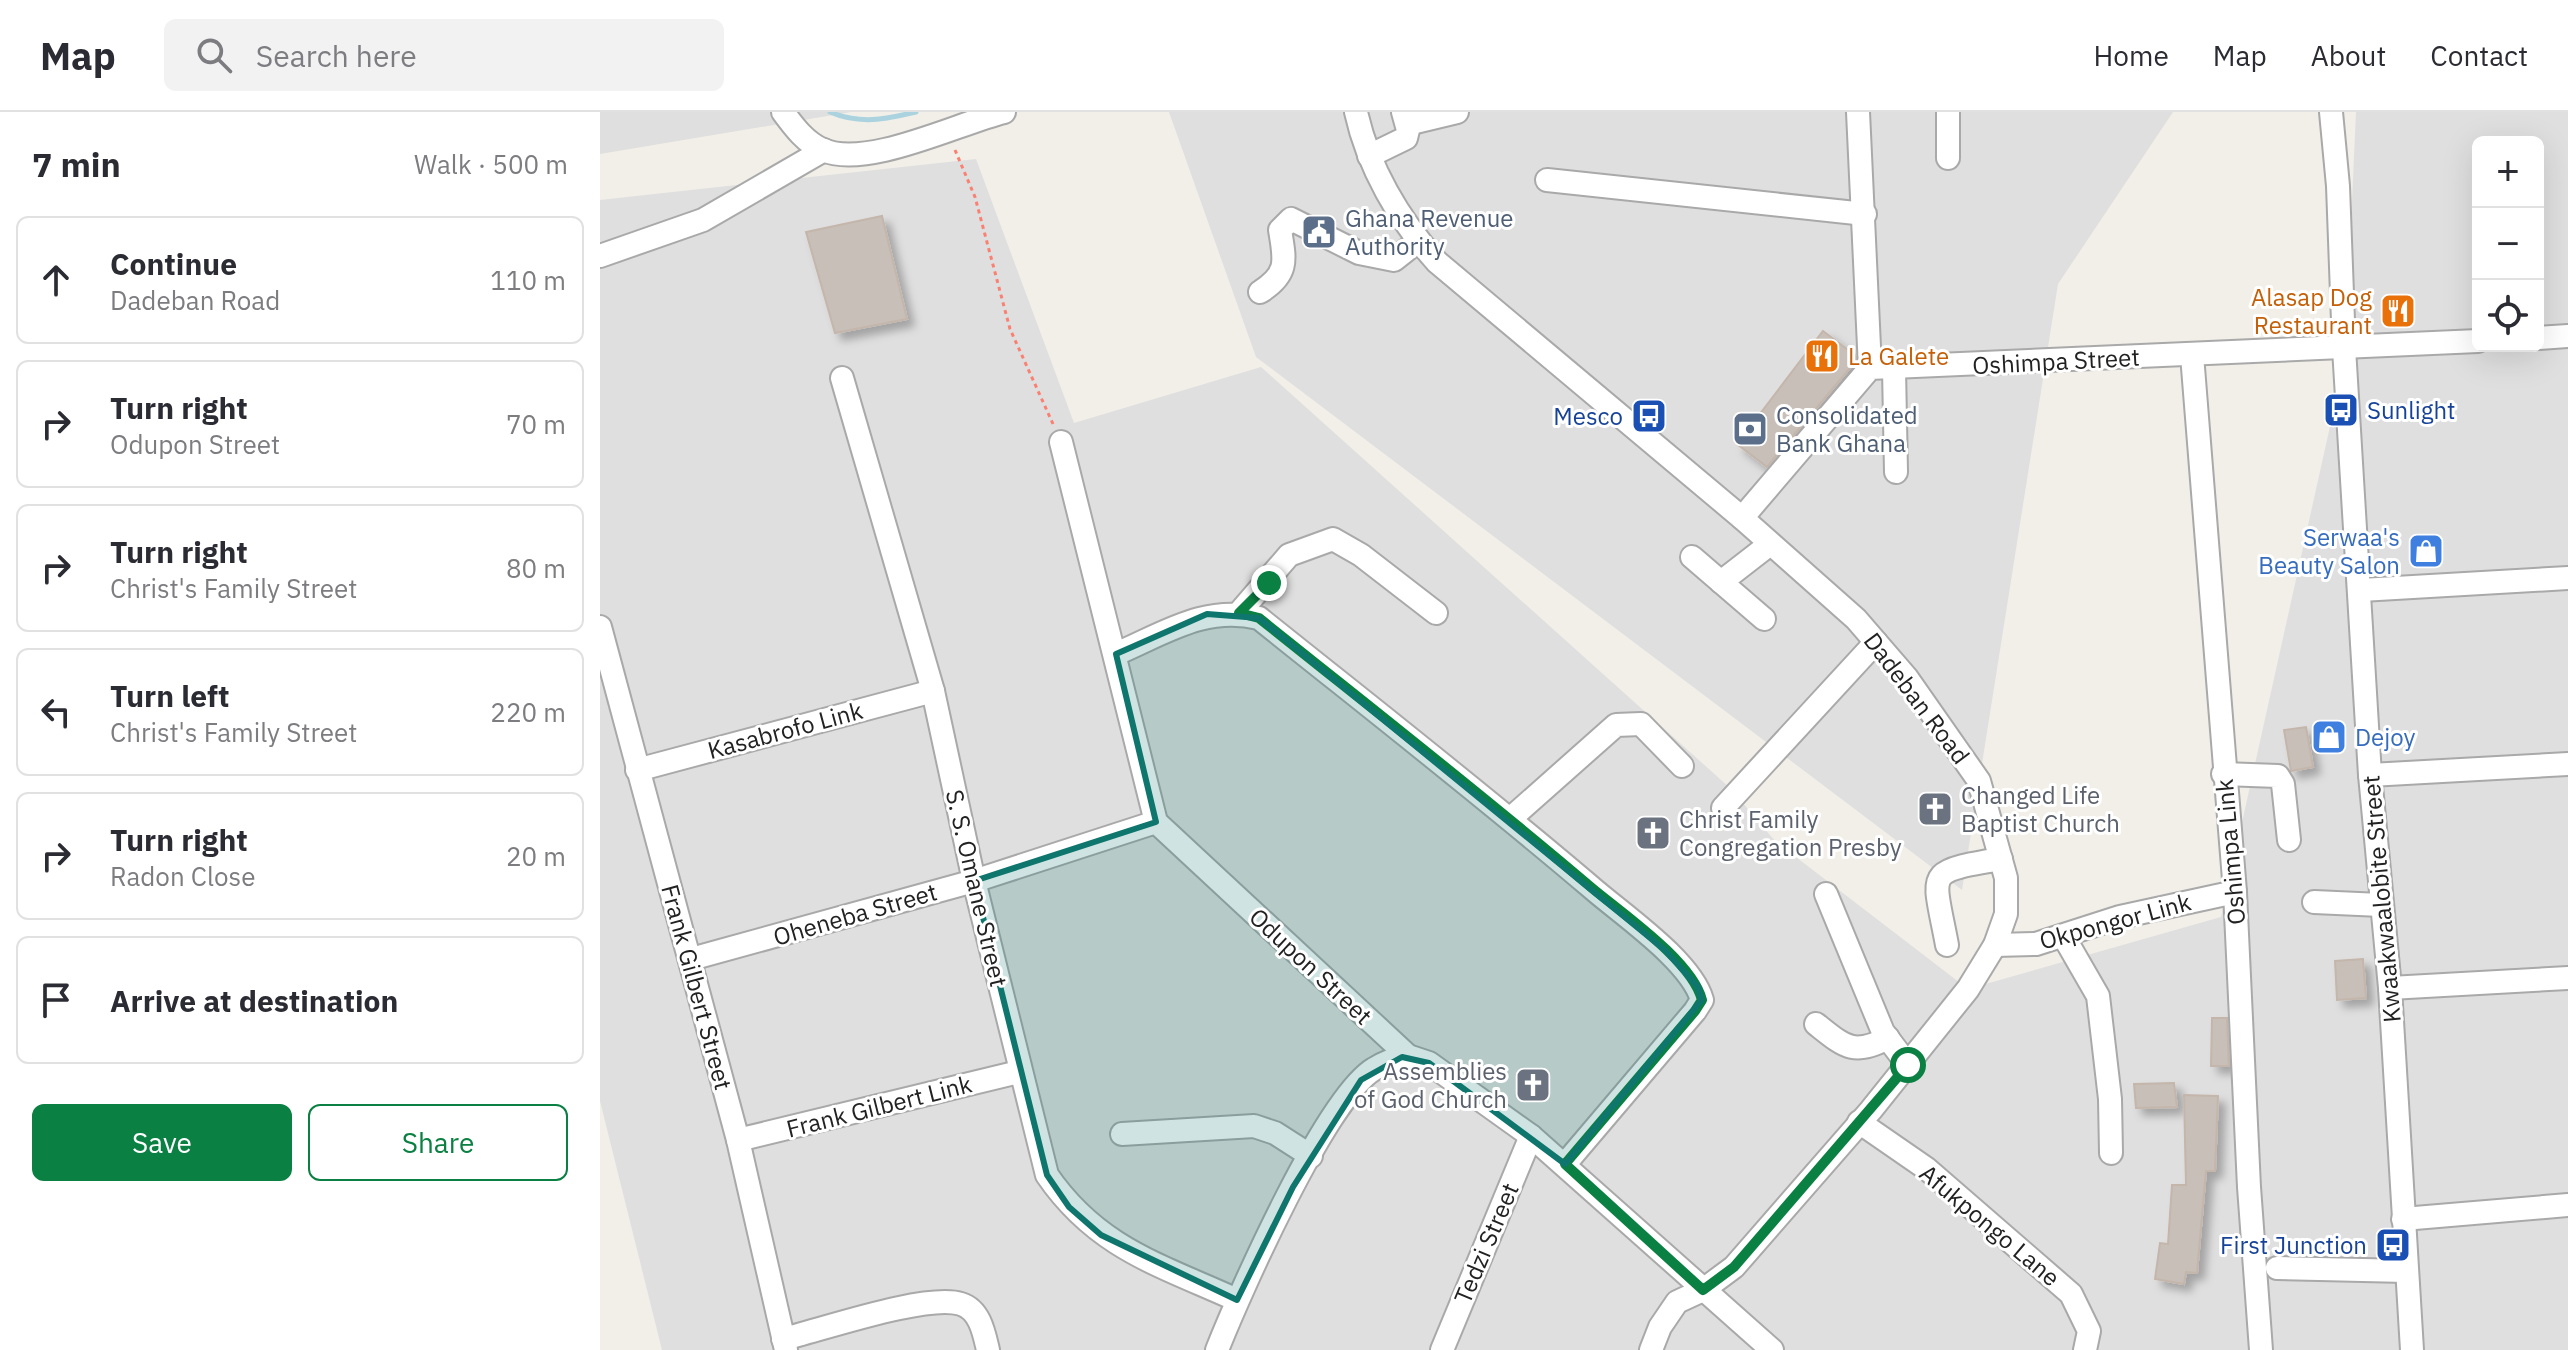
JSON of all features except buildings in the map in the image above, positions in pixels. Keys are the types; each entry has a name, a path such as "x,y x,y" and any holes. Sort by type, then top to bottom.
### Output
{"street":[{"path":"783,112 802,136 824,150 866,153 997,113"},
{"name":"Dadeban Road","path":"1356,112 1369,156 1418,241 1437,262 1742,518 1856,619 1876,642 1907,678 1979,781 2001,859 2006,914 1995,945 1968,989 1908,1065 1734,1267 1703,1290 1677,1302 1660,1327 1651,1350"},
{"path":"1369,156 1406,138 1405,118 1457,112"},
{"path":"1742,518 1870,368 1858,112"},
{"path":"1948,112 1948,158"},
{"name":"Kwaakwaalobite Street","path":"2331,112 2338,186 2344,348 2370,775 2390,988 2412,1350"},
{"path":"600,256 703,220 824,150"},
{"path":"1547,180 1865,214"},
{"path":"1260,292 1272,285 1285,263 1280,230 1291,219 1377,259 1394,260 1418,241"},
{"path":"2544,338 2568,336"},
{"name":"Oshimpa Street","path":"1870,368 2472,341"},
{"name":"Oshimpa Link","path":"2192,355 2223,774 2235,892 2249,1187 2261,1350"},
{"path":"1894,369 1896,472"},
{"name":"S. S. Omane Street","path":"842,378 933,691 974,881 1047,1175 1069,1207 1101,1235 1237,1300"},
{"path":"1061,442 1156,822"},
{"path":"1239,613 1289,555 1333,539 1361,555 1436,613"},
{"path":"1721,582 1770,544"},
{"path":"1692,557 1764,619"},
{"path":"2361,590 2568,578"},
{"path":"1116,654 1207,614 1239,613 1259,618 1510,819 1665,950 1698,987 1702,1000 1565,1164"},
{"name":"Frank Gilbert Street","path":"600,627 738,1140 785,1345"},
{"path":"1723,808 1876,642"},
{"name":"Kasabrofo Link","path":"637,770 933,691"},
{"path":"1510,819 1616,725 1641,724 1682,766"},
{"path":"2370,775 2568,764"},
{"path":"2223,774 2278,776 2283,784 2289,840"},
{"name":"Oheneba Street","path":"691,959 974,881 1156,822"},
{"name":"Odupon Street","path":"1156,822 1408,1056 1429,1063 1531,1136 1772,1350"},
{"path":"1947,945 1936,889 1940,875 1949,868 2001,859"},
{"name":"Okpongor Link","path":"1995,945 2036,944 2120,917 2235,892"},
{"path":"1826,894 1888,1038 1908,1065"},
{"path":"2314,902 2381,905"},
{"path":"2064,937 2092,983 2100,1006 2100,1033 2110,1099 2111,1153"},
{"path":"2390,988 2568,978"},
{"path":"1816,1024 1853,1049 1868,1048 1888,1038"},
{"path":"1217,1350 1237,1300 1311,1156 1361,1080 1373,1069 1408,1056"},
{"name":"Frank Gilbert Link","path":"738,1140 1019,1072"},
{"name":"Afukpongo Lane","path":"1859,1122 1927,1169 2071,1294 2089,1331 2085,1350"},
{"path":"1122,1134 1254,1126 1275,1133 1311,1156"},
{"name":"Tedzi Street","path":"1442,1350 1531,1136"},
{"path":"2403,1219 2568,1205"},
{"path":"2277,1268 2406,1271"},
{"path":"785,1345 933,1301 963,1304 981,1322 988,1350"}],"path":[{"path":"946,129 975,197 1010,329 1061,442"}],"highlighted area":[{"path":"1207,614 1259,618 1665,950 1698,987 1702,1000 1565,1164 1429,1063 1402,1057 1361,1080 1293,1187 1237,1300 1101,1235 1069,1207 1047,1175 974,881 1156,822 1116,654"}],"shaded area":[{"path":"600,112 851,112 600,154"},
{"path":"1169,112 2173,112 2058,284 1962,890 1256,357"},
{"path":"2356,112 2568,112 2568,1350 662,1350 600,1101 600,200 976,159 1074,423 1261,367 1730,788 1775,841 1968,989 2221,917 2345,359"}],"waterway":[{"path":"830,112 862,120 916,112"}],"place":[{"name":"Ghana Revenue Authority","path":"1319,232"},
{"name":"Alasap Dog Restaurant","path":"2398,311"},
{"name":"La Galete","path":"1822,356"},
{"name":"Sunlight","path":"2341,410"},
{"name":"Mesco","path":"1649,416"},
{"name":"Consolidated Bank Ghana","path":"1750,429"},
{"name":"Serwaa's Beauty Salon","path":"2426,551"},
{"name":"Dejoy","path":"2329,737"},
{"name":"Changed Life Baptist Church","path":"1935,809"},
{"name":"Christ Family Congregation Presby","path":"1653,833"},
{"name":"Assemblies of God Church","path":"1533,1085"},
{"name":"First Junction","path":"2393,1245"}],"route":[{"path":"1269,583 1239,613 1259,618 1510,819 1665,950 1698,987 1702,1000 1695,1011 1565,1164 1703,1290 1734,1267 1908,1065"}]}
